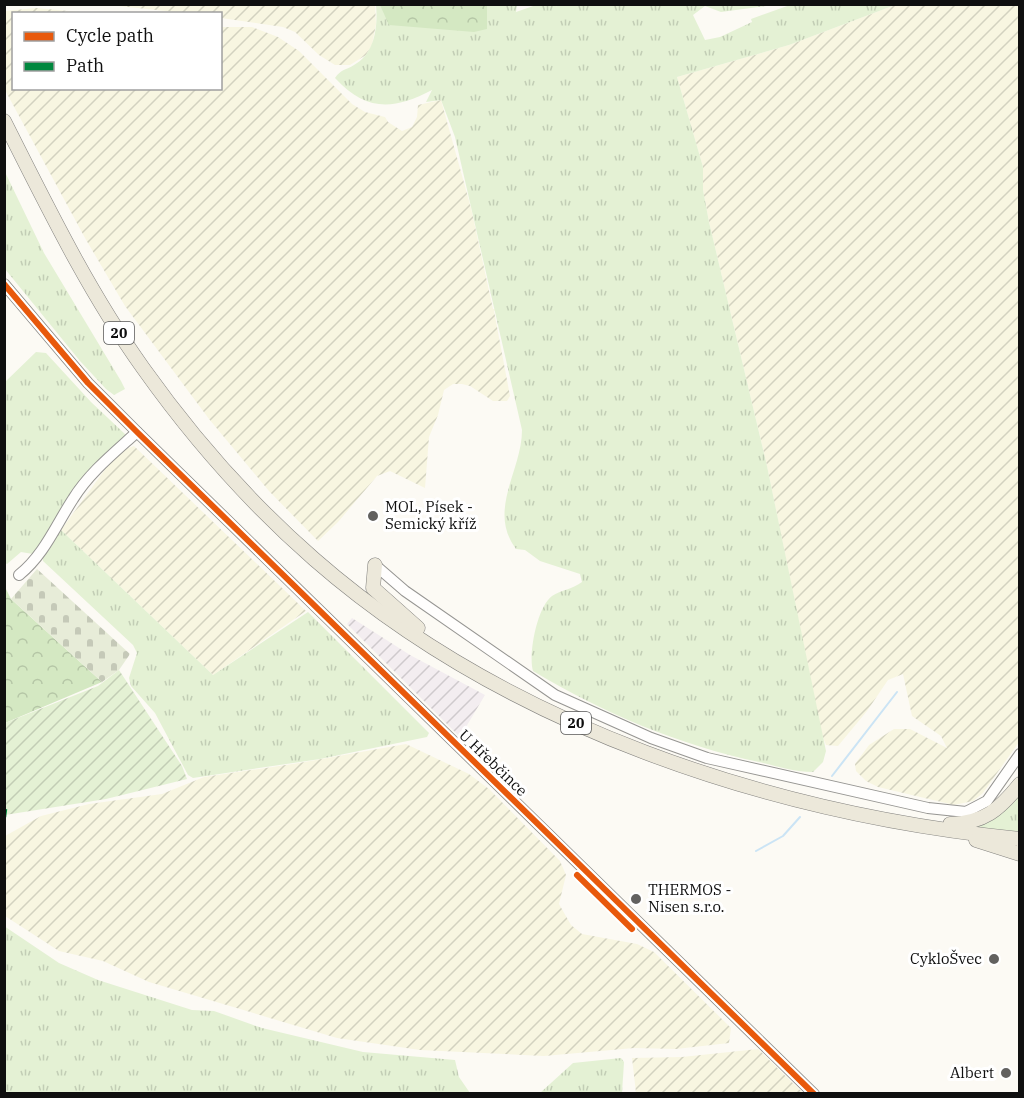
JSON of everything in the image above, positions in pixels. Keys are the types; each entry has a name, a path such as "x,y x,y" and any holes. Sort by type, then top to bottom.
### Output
{"main road":[{"name":"20","path":"4,121 81,271 118,332 182,419 272,520 315,560 382,612 441,650 543,707 640,750 789,798 890,820 1020,839"},
{"path":"375,565 371,580 372,588 441,650"},
{"path":"890,820 946,824 976,822 1001,807 1020,784"},
{"path":"949,830 1020,854"}],"street":[{"name":"U Hřebčince","path":"4,284 88,383 814,1094"},
{"path":"20,575 44,548 74,497 104,461 137,432"},
{"path":"375,565 405,591 555,695 651,738 707,758 928,808 966,812 987,801 1020,754"}],"shaded area":[{"path":"109,5 375,5 376,24 372,45 366,55 350,65 335,65 319,55 295,32 283,27 222,18 222,12 176,12"},
{"path":"895,5 1019,5 1019,742 983,793 973,801 954,805 878,787 866,781 856,771 855,764 869,745 894,729 910,729 947,748 941,736 912,716 903,674 888,680 867,711 838,746 826,745 822,735 767,466 709,222 703,190 703,167 677,77 789,45"},
{"path":"36,8 80,12 12,12 12,90 222,90 222,27 252,27 278,37 299,51 352,104 365,112 385,117 388,122 402,131 412,127 417,117 418,105 441,100 471,208 493,309 497,309 494,311 510,396 507,401 493,401 470,386 462,384 453,384 444,390 438,415 429,437 425,488 390,471 377,476 338,522 318,541 269,491 209,419 125,306 85,238 5,90 5,11"},
{"path":"134,446 306,611 213,675 61,530 109,464 123,450"},
{"path":"352,618 410,655 485,695 460,737 347,624"},
{"path":"406,744 469,774 489,789 560,861 566,875 559,904 571,925 582,934 637,944 654,952 731,1028 729,1043 676,1049 634,1048 544,1056 420,1050 337,1038 149,982 103,961 59,951 5,916 5,836 41,816 89,804 162,794 204,777"},
{"path":"758,1049 803,1093 636,1093 632,1058 682,1057"}],"green space":[{"path":"539,4 556,5 556,7 557,4 774,5 721,12 705,6 693,15 705,40 720,37 752,22 751,19 790,5 895,5 789,45 677,77 703,167 703,190 709,222 767,466 826,751 823,762 813,772 793,770 729,755 671,737 614,714 533,671 533,643 542,610 552,596 582,582 580,574 540,561 525,550 516,549 508,534 505,505 521,445 522,430 455,137 441,100 426,102 432,90 404,102 380,104 358,97 335,78 361,60 371,47 374,39 376,5 517,5 516,12"},
{"path":"380,5 487,5 487,29 474,32 389,25"},
{"path":"5,172 44,253 125,389 114,395 80,361 5,269"},
{"path":"36,352 46,353 91,402 126,435 63,507 33,554 21,552 7,564 5,563 5,382"},
{"path":"61,530 213,675 308,612 429,733 427,737 320,759 193,778 188,775 155,713 131,686 129,678 137,653 133,645 43,561 43,556"},
{"path":"37,569 130,654 119,670 102,682 11,599"},
{"path":"4,585 11,599 102,682 5,723"},
{"path":"119,670 182,766 187,779 106,799 5,815 5,723 98,686"},
{"path":"1019,794 1019,833 976,830 976,826 999,815"},
{"path":"4,926 59,963 98,980 192,1010 214,1011 262,1028 363,1052 455,1060 459,1077 470,1093 5,1093"},
{"path":"621,1058 624,1062 622,1093 540,1093 573,1063"}],"waterway":[{"path":"832,776 897,692"},
{"path":"756,851 783,836 800,817"}],"marked path":[{"path":"4,817 5,809"}],"cycle path":[{"path":"4,284 88,383 814,1094"},
{"path":"577,875 632,929"}],"place":[{"name":"MOL, Písek - Semický kříž","path":"373,516"},
{"name":"THERMOS - Nisen s.r.o.","path":"636,899"},
{"name":"CykloŠvec","path":"994,959"},
{"name":"Albert","path":"1006,1073"}]}
